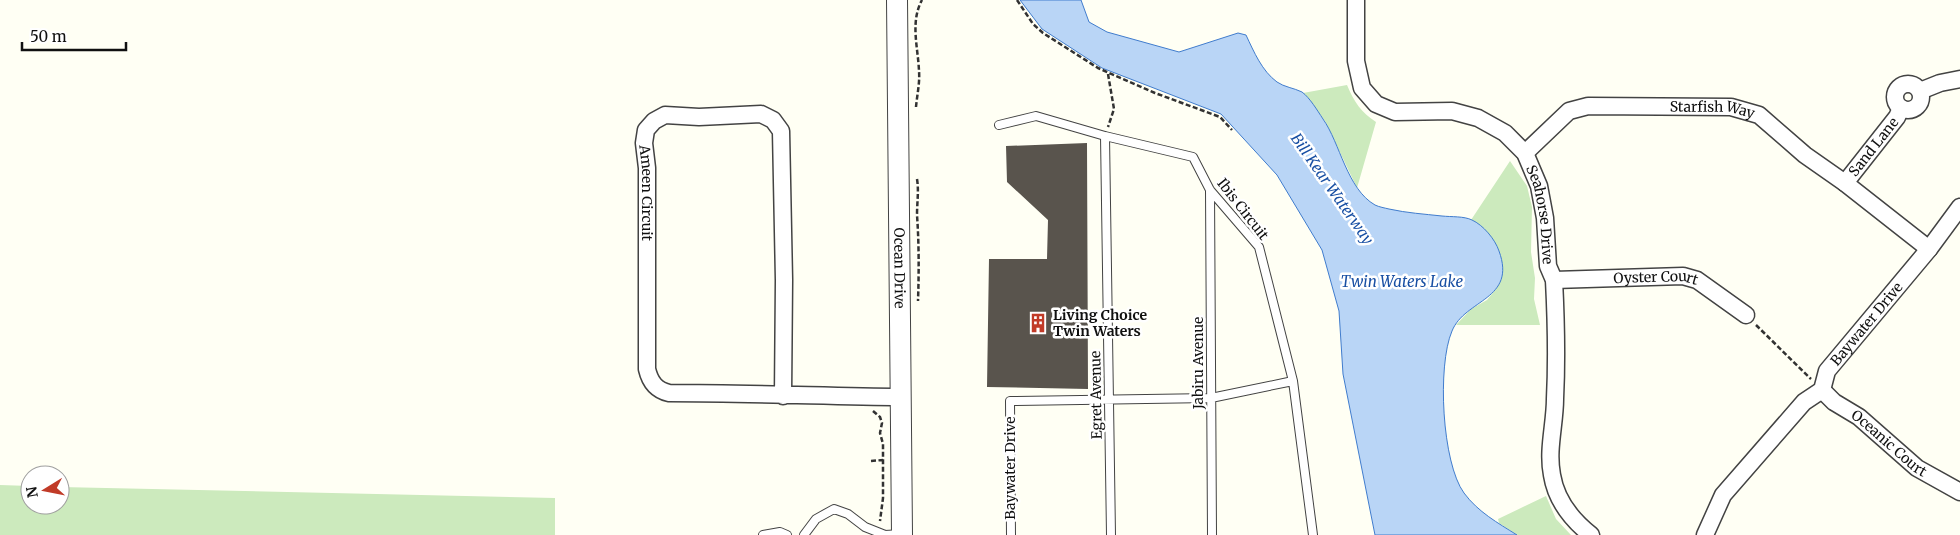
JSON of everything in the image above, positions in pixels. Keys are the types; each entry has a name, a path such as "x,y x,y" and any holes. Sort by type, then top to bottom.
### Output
{"street":[{"name":"Ocean Drive","path":"897,0 902,535"},
{"name":"Seahorse Drive","path":"1356,0 1356,61 1362,88 1376,104 1396,112 1452,111 1478,118 1505,133 1525,153 1539,186 1545,218 1548,266 1554,280 1555,400 1551,442 1552,475 1566,508 1577,523 1591,535"},
{"name":"Sand Lane","path":"1845,183 1897,117 1901,108 1895,97 1897,89 1905,84 1909,84 1920,91 1940,83 1960,79"},
{"name":"Starfish Way","path":"1525,153 1569,111 1588,106 1731,107 1759,114 1805,155 1845,183 1929,249"},
{"name":"Ameen Circuit","path":"783,396 784,280 781,132 773,120 761,114 699,117 671,115 660,118 646,130 644,143 647,168 647,369 649,377 657,388 669,393 743,393 783,396 901,397"},
{"name":"Baywater Drive","path":"1822,390 1827,370 1929,249 1960,207"},
{"name":"Oyster Court","path":"1554,280 1683,276 1697,280 1746,315"},
{"name":"Oceanic Court","path":"1822,390 1834,402 1859,417 1917,468 1960,492"},
{"path":"1704,535 1724,495 1804,402 1822,390"}],"lane":[{"name":"Ibis Circuit","path":"999,125 1036,116 1105,136 1193,157 1210,190 1258,248 1293,381 1313,535"},
{"name":"Egret Avenue","path":"1105,136 1111,535"},
{"name":"Jabiru Avenue","path":"1210,190 1212,535"},
{"path":"1109,399 1211,398 1293,381"},
{"name":"Baywater Drive","path":"1011,535 1010,401 1109,399"},
{"path":"804,535 816,519 834,509 848,514 865,528 881,533 902,535"},
{"path":"763,535 780,532 787,535"}],"path":[{"path":"1018,0 1033,24 1043,33 1108,74 1220,117 1232,130"},
{"path":"1105,136 1114,109 1108,74"},
{"path":"1746,315 1822,390"},
{"path":"873,396 873,411 880,417 882,423 880,433 883,460 881,533"},
{"path":"871,461 883,460"}],"green space":[{"path":"1347,85 1358,106 1376,122 1357,188 1325,121 1303,93"},
{"path":"1510,161 1527,186 1532,207 1531,252 1535,278 1534,299 1540,325 1456,325 1471,309 1487,300 1495,290 1502,273 1499,250 1487,233 1471,220"},
{"path":"0,485 20,486 20,515 70,515 70,487 555,498 555,535 0,535"},
{"path":"1546,496 1556,519 1571,535 1517,535 1499,523 1498,519"}],"water":[{"name":"Twin Waters Lake","path":"1020,0 1081,0 1089,22 1107,32 1179,52 1238,33 1246,35 1259,61 1272,78 1280,84 1302,92 1308,97 1329,129 1351,177 1365,198 1377,206 1396,210 1469,219 1476,222 1488,233 1499,251 1503,267 1501,280 1487,297 1458,320 1452,331 1444,367 1444,414 1451,460 1464,493 1482,511 1517,535 1375,535 1343,374 1339,311 1322,250 1277,175 1221,114 1102,68 1042,29"}],"building":[{"name":"Living Choice Twin Waters","path":"1087,143 1088,389 987,387 989,259 1047,259 1048,220 1007,182 1006,146"}],"place":[{"name":"Living Choice Twin Waters","path":"1038,323"}],"water label":[{"name":"Bill Kear Waterway","path":"1332,189"}]}
